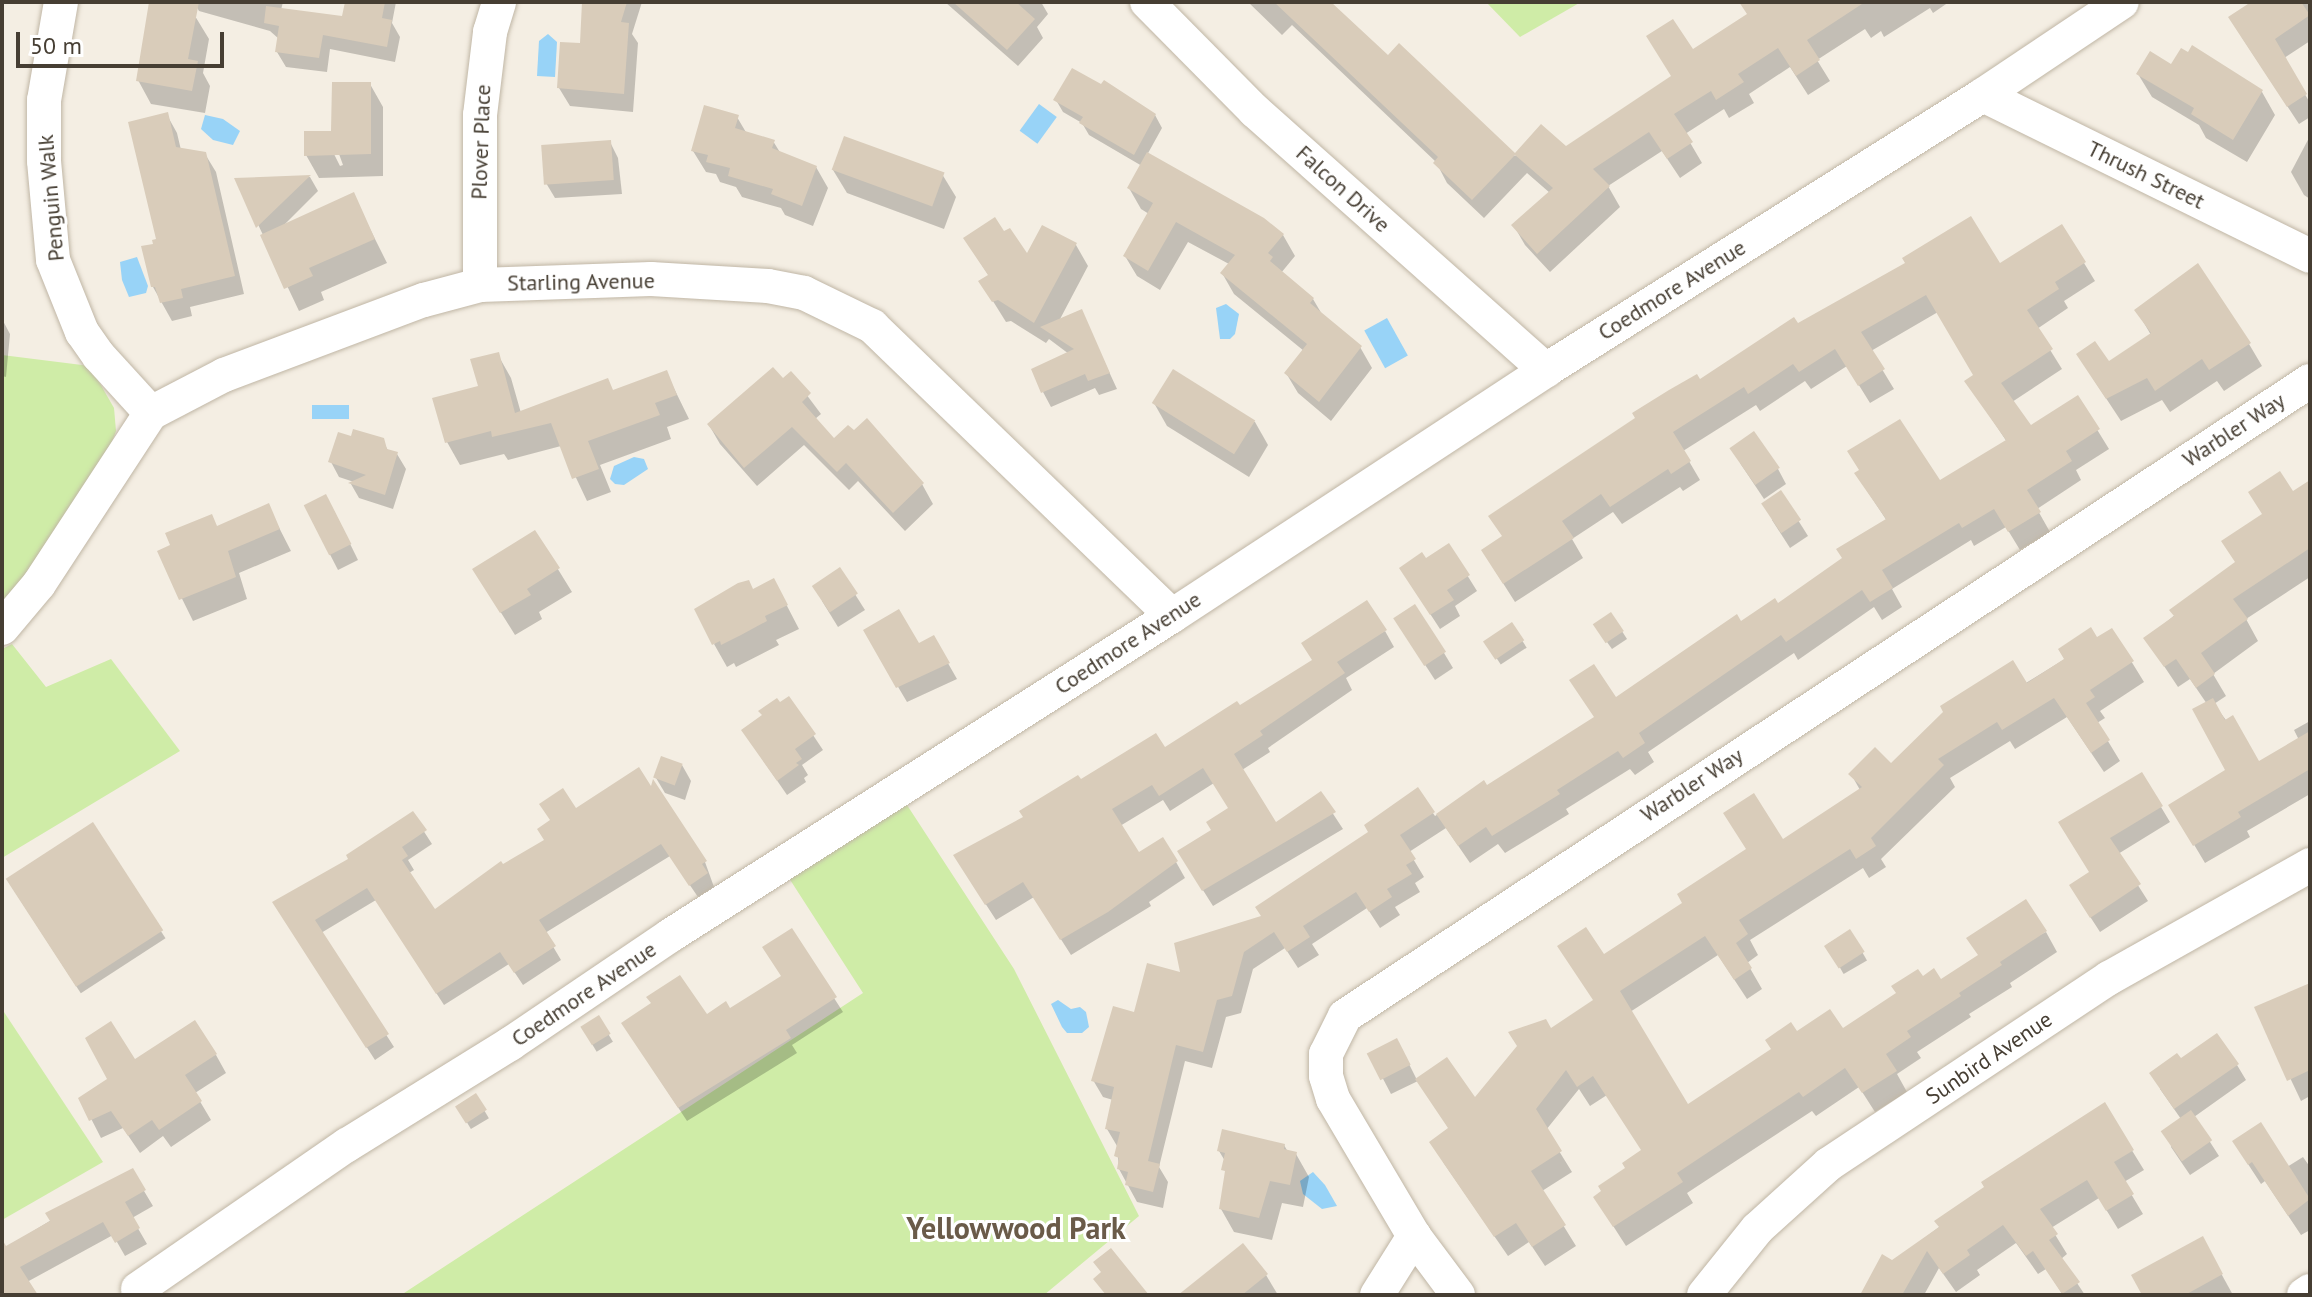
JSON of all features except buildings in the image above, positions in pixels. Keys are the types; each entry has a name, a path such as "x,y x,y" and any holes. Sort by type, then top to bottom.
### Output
{"street":[{"name":"Penguin Walk","path":"61,2 44,100 44,161 53,260 82,332 99,356 151,413"},
{"name":"Plover Place","path":"480,285 480,115 490,32 499,2"},
{"name":"Falcon Drive","path":"1147,2 1255,111 1546,370"},
{"name":"Coedmore Avenue","path":"138,1289 347,1145 1172,616 1546,370 1983,95 2122,2"},
{"name":"Thrush Street","path":"1983,95 2310,256"},
{"name":"Starling Avenue","path":"2,628 39,584 151,413 224,375 424,300 480,285 651,279 768,286 804,293 872,326 1172,616"},
{"name":"Warbler Way","path":"1458,1295 1414,1236 1333,1099 1326,1076 1326,1054 1345,1016 2310,381"},
{"name":"Sunbird Avenue","path":"1704,1295 1757,1229 1829,1164 2109,978 2310,865"},
{"path":"1377,1295 1414,1236"},
{"path":"2304,1295 2310,1291"}],"green space":[{"path":"1486,2 1581,2 1520,37"},
{"path":"2,355 90,366 114,408 116,431 108,453 2,612"},
{"path":"12,644 46,687 111,659 180,751 2,858 2,649"},
{"path":"907,805 1014,969 1139,1216 1044,1295 401,1295 863,993 787,875"},
{"path":"2,1009 103,1162 2,1220"}],"water":[{"path":"548,34 557,42 555,77 537,76 539,41"},
{"path":"1039,104 1057,117 1037,144 1020,131"},
{"path":"205,115 223,119 240,131 233,145 213,140 201,129"},
{"path":"137,257 148,286 146,293 129,297 122,280 120,262"},
{"path":"1226,304 1239,314 1235,334 1230,339 1220,339 1216,308"},
{"path":"1387,318 1408,356 1385,368 1364,331"},
{"path":"312,405 349,405 349,419 312,419"},
{"path":"634,457 644,459 648,469 624,485 615,484 610,479 614,466"},
{"path":"1058,1000 1071,1009 1080,1007 1086,1012 1089,1027 1082,1033 1067,1033 1051,1004"},
{"path":"1313,1172 1337,1206 1322,1209 1303,1194 1300,1181"}],"district":[{"name":"Yellowwood Park","path":"1016,1228"}]}
